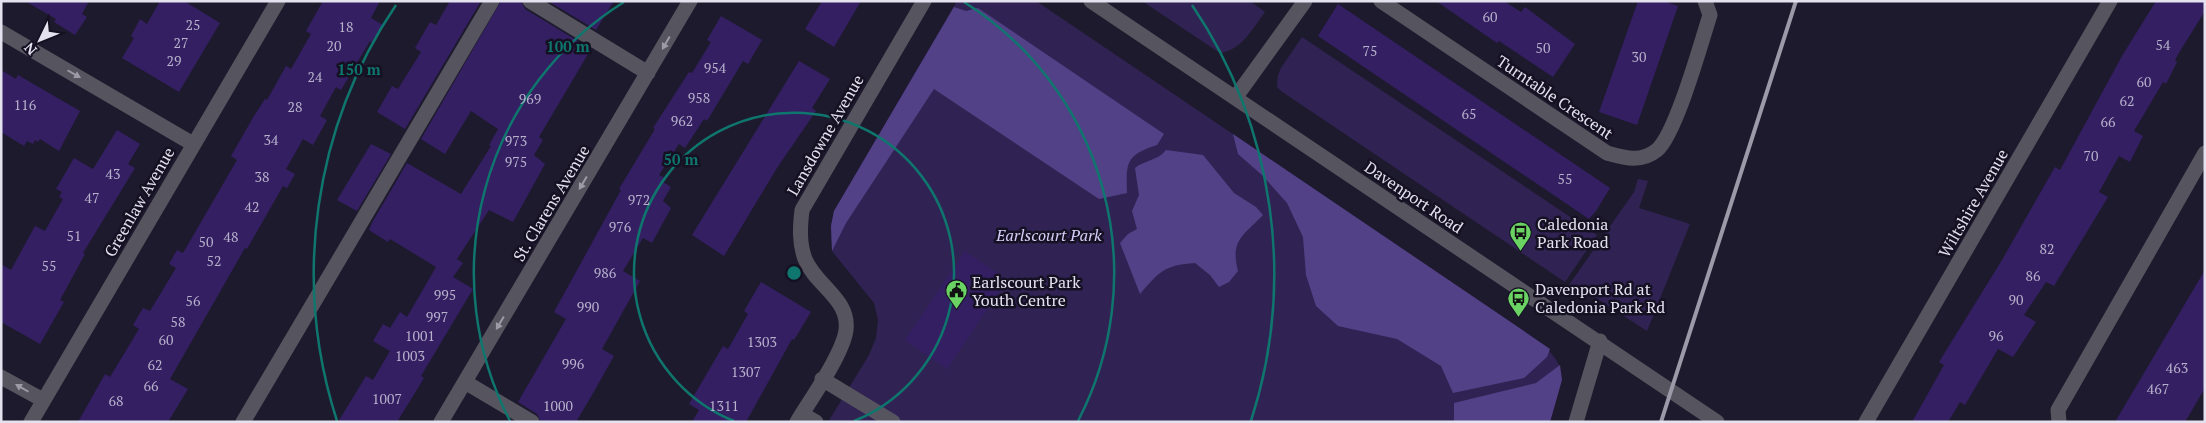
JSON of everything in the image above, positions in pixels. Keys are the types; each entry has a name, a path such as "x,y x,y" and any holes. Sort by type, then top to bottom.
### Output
{"street":[{"name":"Greenlaw Avenue","path":"30,422 278,1"},
{"path":"243,422 492,1"},
{"path":"530,1 648,73"},
{"name":"St. Clarens Avenue","path":"441,422 690,1"},
{"name":"Lansdowne Avenue","path":"799,418 822,379 846,331 845,312 806,261 799,233 802,210 924,1"},
{"name":"Davenport Road","path":"1091,1 1600,341 1717,422"},
{"path":"1235,98 1305,1"},
{"name":"Turntable Crescent","path":"1381,1 1607,154 1631,160 1658,149 1671,132 1710,15 1705,1"},
{"name":"Wiltshire Avenue","path":"1866,422 2110,1"},
{"path":"1,32 193,144"},
{"path":"2059,422 2058,410 2205,153"},
{"path":"1576,422 1600,341"},
{"path":"1,376 43,400"},
{"path":"822,379 893,422"},
{"path":"465,382 532,422"},
{"path":"799,418 816,422"}],"green space":[{"name":"Earlscourt Park","path":"957,1 1036,1 1518,327 1546,349 1555,358 1559,366 1561,376 1550,422 828,422 869,355 876,338 878,320 874,303 832,251 831,226 834,211"},
{"path":"1142,1 1250,1 1265,12 1241,43 1235,48 1220,53"},
{"path":"1302,37 1597,235 1565,282 1281,91 1277,87 1278,75"},
{"path":"1638,179 1648,181 1639,208 1690,224 1647,331 1590,294 1582,294 1569,285 1634,192"}],"shaded area":[{"path":"954,7 966,11 978,8 1164,134 1157,145 1139,152 1130,161 1127,174 1127,193 1099,199 934,89 846,223 832,251 831,226 834,211"},
{"path":"1233,134 1550,349 1547,357 1524,378 1453,393 1441,366 1397,339 1338,326 1316,306 1306,275 1303,237 1287,203 1262,175 1238,154"},
{"path":"1166,150 1203,155 1234,193 1256,207 1263,215 1244,234 1237,245 1236,261 1238,271 1229,282 1219,287 1210,275 1195,263 1176,266 1163,271 1140,294 1120,243 1128,234 1137,229 1132,211 1139,195 1135,168 1160,156"},
{"path":"1560,365 1562,380 1550,422 1454,422 1454,403 1536,383"}],"building":[{"path":"25,1 89,1 82,14 87,17 75,35 54,22 56,19"},
{"path":"160,1 184,1 220,23 179,92 122,58 134,38 131,36 140,19 147,24"},
{"path":"323,1 380,1 371,18 383,25 373,43 370,41 341,90 336,87 320,116 327,120 313,145 303,139 286,169 295,174 287,188 283,186 247,249 245,248 170,379 188,389 168,422 78,422 105,374 110,377 139,329 133,325 143,308 150,311 176,268 169,264 177,250 183,253 237,160 231,156 254,116 265,99 267,100 286,66 291,69 311,34 306,31"},
{"path":"450,1 481,1 405,129 377,112 392,86 398,89 421,52 415,48 430,22 436,25"},
{"path":"501,1 521,1 525,9 591,49 539,137 543,140 534,155 545,164 513,222 489,210 457,259 463,263 453,277 473,289 421,376 424,378 397,422 338,422 366,376 373,380 390,351 373,341 383,324 390,328 400,312 407,317 436,267 390,239 388,242 369,230 373,221 407,163 461,194 491,146 489,145 498,129 471,111 445,154 421,139"},
{"path":"548,1 614,1 596,30"},
{"path":"822,1 861,1 834,47 805,29"},
{"path":"1436,1 1504,1 1521,12 1525,7 1575,44 1553,77 1499,41 1497,43"},
{"path":"1638,1 1663,1 1678,6 1637,125 1599,112"},
{"path":"2156,1 2205,1 2205,11 2175,60 2177,62 2166,84 2163,82 2134,131 2143,136 2130,162 2119,156 2099,192 2108,197 2054,286 2046,282 2024,315 2036,322 2013,357 1998,349 1965,405 1960,402 1948,422 1912,422 1944,365 1939,362 2002,260 2055,167 2060,170 2122,56"},
{"path":"1338,4 1610,188 1596,211 1589,219 1318,36"},
{"path":"721,16 762,40 748,64 743,61 707,121 704,119 685,148 679,144 659,175 665,178 663,182 671,187 663,201 671,208 652,243 643,238 623,271 640,281 602,349 614,356 592,395 576,422 541,422 537,414 518,402 566,319 554,312 621,190 619,189 655,129 653,128 689,72 692,73 711,42 707,40"},
{"path":"799,61 830,79 812,108 816,111 777,168 724,256 692,235"},
{"path":"1,70 16,79 18,75 80,111 59,151 40,139 38,142 35,140 33,144 27,141 24,146 1,132"},
{"path":"117,130 140,144 128,164 135,168 83,253 85,254 60,300 64,302 40,344 1,322 1,264 11,270 35,226 45,231 63,199 59,197 62,192 56,189 74,158 93,169"},
{"path":"371,144 391,154 357,211 337,200"},
{"name":"Earlscourt Park Youth Centre","path":"965,251 1007,280 947,369 905,340"},
{"path":"2205,270 2205,388 2185,422 2115,422"},
{"path":"761,282 811,312 794,340 792,339 746,422 692,422 699,410 689,404 723,346 728,349 748,314 744,311"}],"railway":[{"path":"1661,422 1796,1"}],"place":[{"name":"Caledonia Park Road","path":"1521,252"},
{"name":"Earlscourt Park Youth Centre","path":"956,310"},
{"name":"Davenport Rd at Caledonia Park Rd","path":"1519,317"}]}
